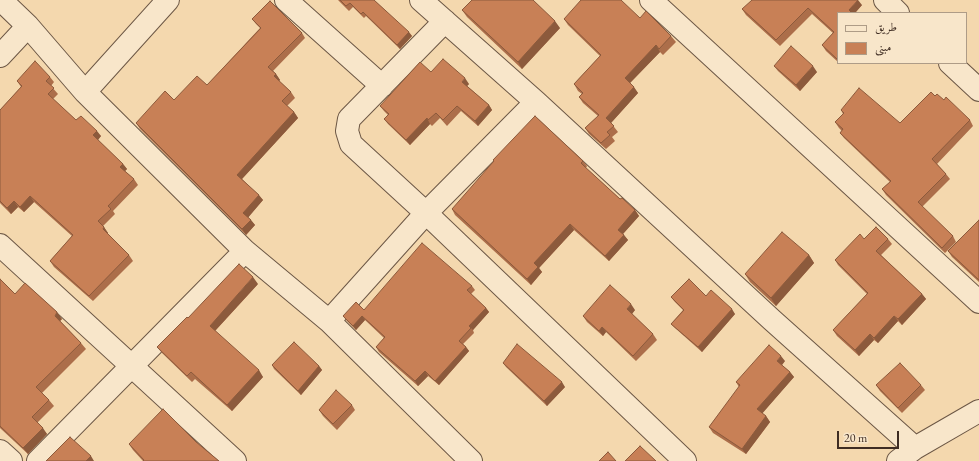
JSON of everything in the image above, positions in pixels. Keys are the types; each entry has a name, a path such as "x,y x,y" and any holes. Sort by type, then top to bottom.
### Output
{"street":[{"path":"1,0 28,26 85,92 245,251 329,321 471,461"},
{"path":"85,92 168,0"},
{"path":"286,0 382,86"},
{"path":"422,0 536,102 772,320 907,455 979,412"},
{"path":"885,0 897,12"},
{"path":"657,2 979,302"},
{"path":"445,21 349,119 347,131 351,144 426,213 685,461"},
{"path":"0,56 28,26"},
{"path":"951,64 979,90"},
{"path":"329,321 426,213 536,102"},
{"path":"0,245 235,461"},
{"path":"38,461 245,251"},
{"path":"0,451 11,461"}],"building":[{"path":"340,0 374,0 409,32 397,45 363,12 361,14 350,3 346,6"},
{"path":"472,0 533,0 555,21 518,62 462,10"},
{"path":"581,0 621,0 640,18 646,11 671,36 659,49 656,45 625,78 634,87 606,118 614,126 607,132 610,135 601,143 585,128 599,115 579,97 583,93 574,84 601,55 564,19"},
{"path":"752,0 858,0 849,10 851,12 837,12 837,59 822,45 834,32 808,8 776,40 742,9"},
{"path":"270,1 302,33 268,67 276,74 274,76 291,92 282,101 294,112 237,175 259,195 243,213 251,220 242,229 136,123 165,91 174,100 197,76 207,85 261,28 252,19"},
{"path":"791,46 813,66 796,85 774,66"},
{"path":"443,59 465,78 462,82 489,105 475,121 457,106 443,120 436,113 428,120 427,118 406,140 384,119 389,114 380,106 420,62 431,72"},
{"path":"35,61 50,77 46,81 54,88 48,94 76,120 81,116 97,131 93,135 123,164 120,167 134,179 108,206 111,209 98,221 104,227 103,229 129,255 89,296 50,261 73,235 30,196 20,207 14,201 7,208 0,201 0,110 22,86 17,81"},
{"path":"859,88 900,123 931,92 935,96 937,94 944,100 946,97 970,120 932,159 946,174 918,202 953,236 942,248 882,189 891,181 840,133 843,129 835,122 844,113 841,110"},
{"path":"535,116 583,161 581,163 584,166 620,199 622,198 635,210 618,230 624,235 605,256 570,224 534,263 538,267 527,279 452,209 494,161 493,160"},
{"path":"979,220 979,280 948,251"},
{"path":"876,227 888,239 876,251 922,294 898,319 894,316 874,338 870,334 855,350 833,330 868,293 835,260 860,234 864,239"},
{"path":"782,232 809,255 771,298 745,274"},
{"path":"422,243 472,286 467,290 486,308 469,326 471,328 459,341 466,347 435,381 425,371 415,381 376,347 385,337 362,316 353,326 343,316 356,302 364,310"},
{"path":"239,264 253,277 210,326 259,370 227,405 191,372 187,376 157,347 187,317 188,318"},
{"path":"0,279 15,294 25,283 57,312 55,316 81,343 36,387 49,400 32,417 43,428 23,448 0,426"},
{"path":"689,279 706,296 711,290 732,309 698,347 671,324 684,310 671,297"},
{"path":"610,285 631,304 627,309 653,334 633,356 602,327 599,331 583,316"},
{"path":"294,342 319,366 298,391 272,365"},
{"path":"517,344 562,382 544,401 503,363"},
{"path":"769,345 781,356 777,361 790,372 757,409 766,416 742,449 709,427 740,385 736,382"},
{"path":"900,363 921,385 898,408 876,385"},
{"path":"336,390 352,405 333,424 319,410"},
{"path":"163,409 196,442 219,461 143,461 144,460 129,444"},
{"path":"70,437 91,456 86,461 46,461"},
{"path":"640,446 656,461 625,461"},
{"path":"608,452 616,461 599,461"}]}
